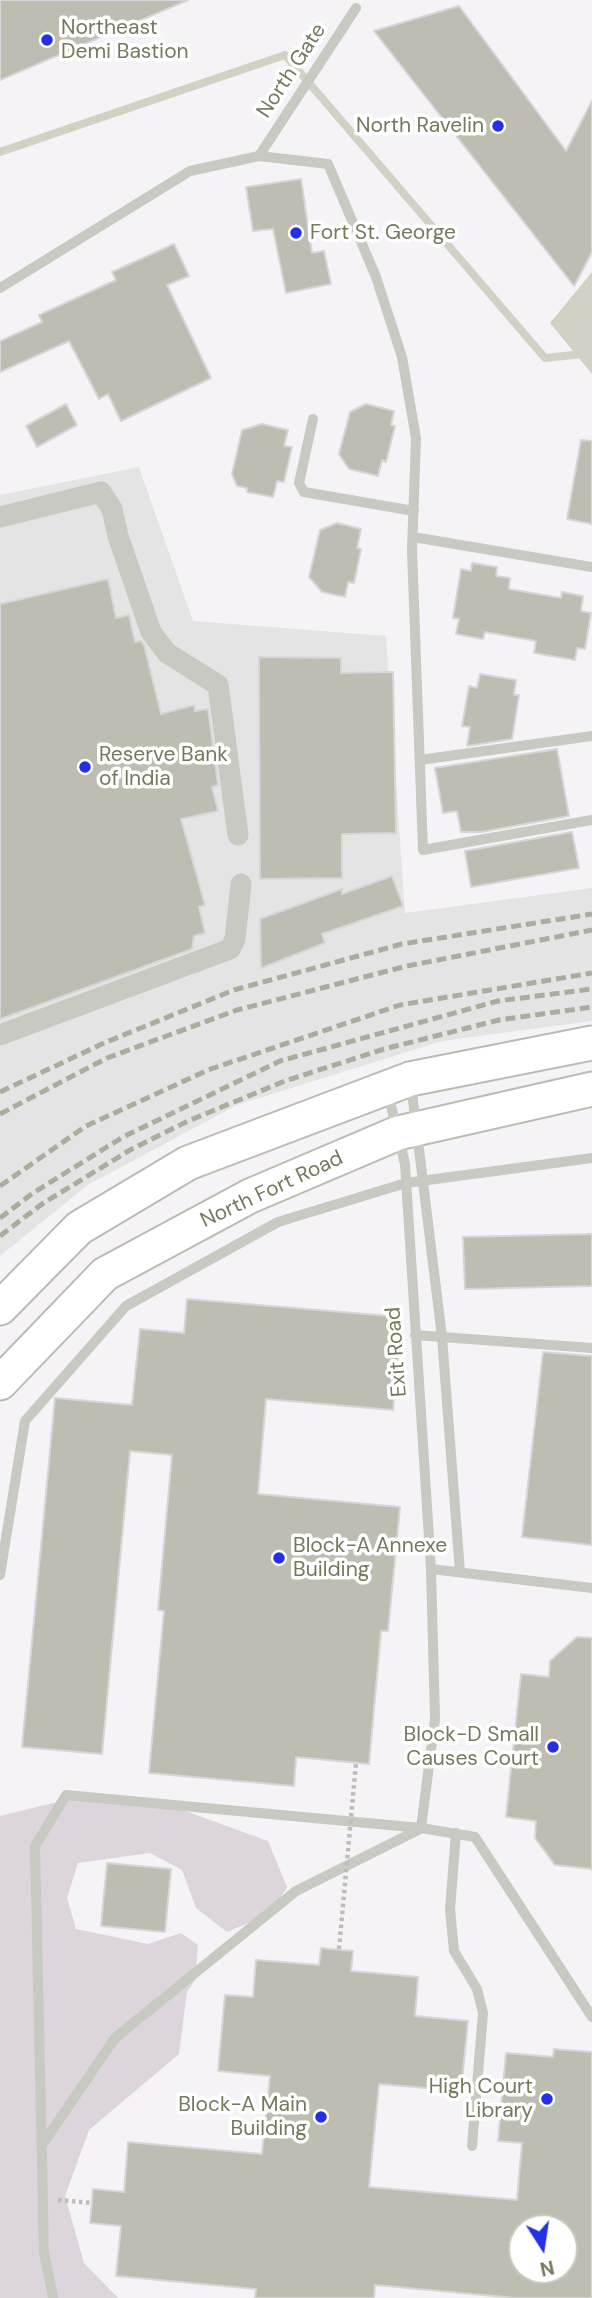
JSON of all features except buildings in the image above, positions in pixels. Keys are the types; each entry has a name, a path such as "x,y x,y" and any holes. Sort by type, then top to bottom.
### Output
{"main road":[{"path":"0,1308 79,1228 188,1163 398,1082 592,1043"},
{"name":"North Fort Road","path":"0,1383 105,1274 250,1196 408,1130 592,1088"}],"street":[{"path":"0,517 101,492 112,509 118,536 151,632 167,653 218,685 238,835"},
{"path":"0,1035 230,950 235,939 241,884"}],"lane":[{"name":"North Gate","path":"259,156 356,8"},
{"path":"0,288 190,172 259,156 328,164 354,221 402,357 416,438 413,537 424,850 592,820"},
{"path":"313,419 299,483 304,492 414,511"},
{"path":"413,537 592,567"},
{"path":"420,760 592,736"},
{"path":"398,1082 408,1130"},
{"path":"398,1082 408,1130 425,1180 442,1337 460,1572"},
{"name":"Exit Road","path":"408,1130 405,1183 431,1569 435,1719 421,1828"},
{"path":"0,1575 25,1421 126,1306 278,1222 405,1183 592,1158"},
{"path":"415,1335 592,1348"},
{"path":"431,1569 592,1588"},
{"path":"53,2298 44,2252 34,1846 66,1795 421,1828 475,1837 592,2017"},
{"path":"43,2145 115,2038 296,1891 421,1828"},
{"path":"456,1833 450,1909 454,1951 477,1989 483,2013 472,2146"}],"path":[{"path":"339,1949 356,1763"},
{"path":"576,2161 577,2147"},
{"path":"43,2198 92,2203"}],"shaded area":[{"path":"592,272 592,374 550,323"},
{"path":"139,467 193,621 386,636 405,913 592,888 592,1021 442,1041 237,1105 88,1185 0,1256 0,495"},
{"path":"94,1793 155,1800 268,1841 287,1887 270,1914 227,1932 196,1908 182,1870 150,1853 78,1863 67,1898 76,1929 148,1944 181,1933 198,1945 195,1980 187,1992 179,2054 89,2130 65,2196 84,2263 118,2298 0,2298 0,1816"}],"waterway":[{"path":"0,152 285,55 545,358 592,353"}],"railway":[{"path":"0,1092 104,1043 234,990 402,944 592,914"},
{"path":"0,1114 107,1058 237,1010 407,966 592,930"},
{"path":"0,1186 86,1126 208,1070 400,1005 592,973"},
{"path":"0,1218 33,1193 123,1137 280,1061 498,1001 592,989"},
{"path":"0,1236 42,1204 130,1150 188,1121 285,1081 384,1049 499,1020 592,1007"}],"place":[{"name":"Northeast Demi Bastion","path":"47,40"},
{"name":"North Ravelin","path":"498,126"},
{"name":"Fort St. George","path":"296,233"},
{"name":"Reserve Bank of India","path":"85,767"},
{"name":"Block-A Annexe Building","path":"279,1558"},
{"name":"Block-D Small Causes Court","path":"553,1747"},
{"name":"High Court Library","path":"547,2099"},
{"name":"Block-A Main Building","path":"321,2117"}]}
